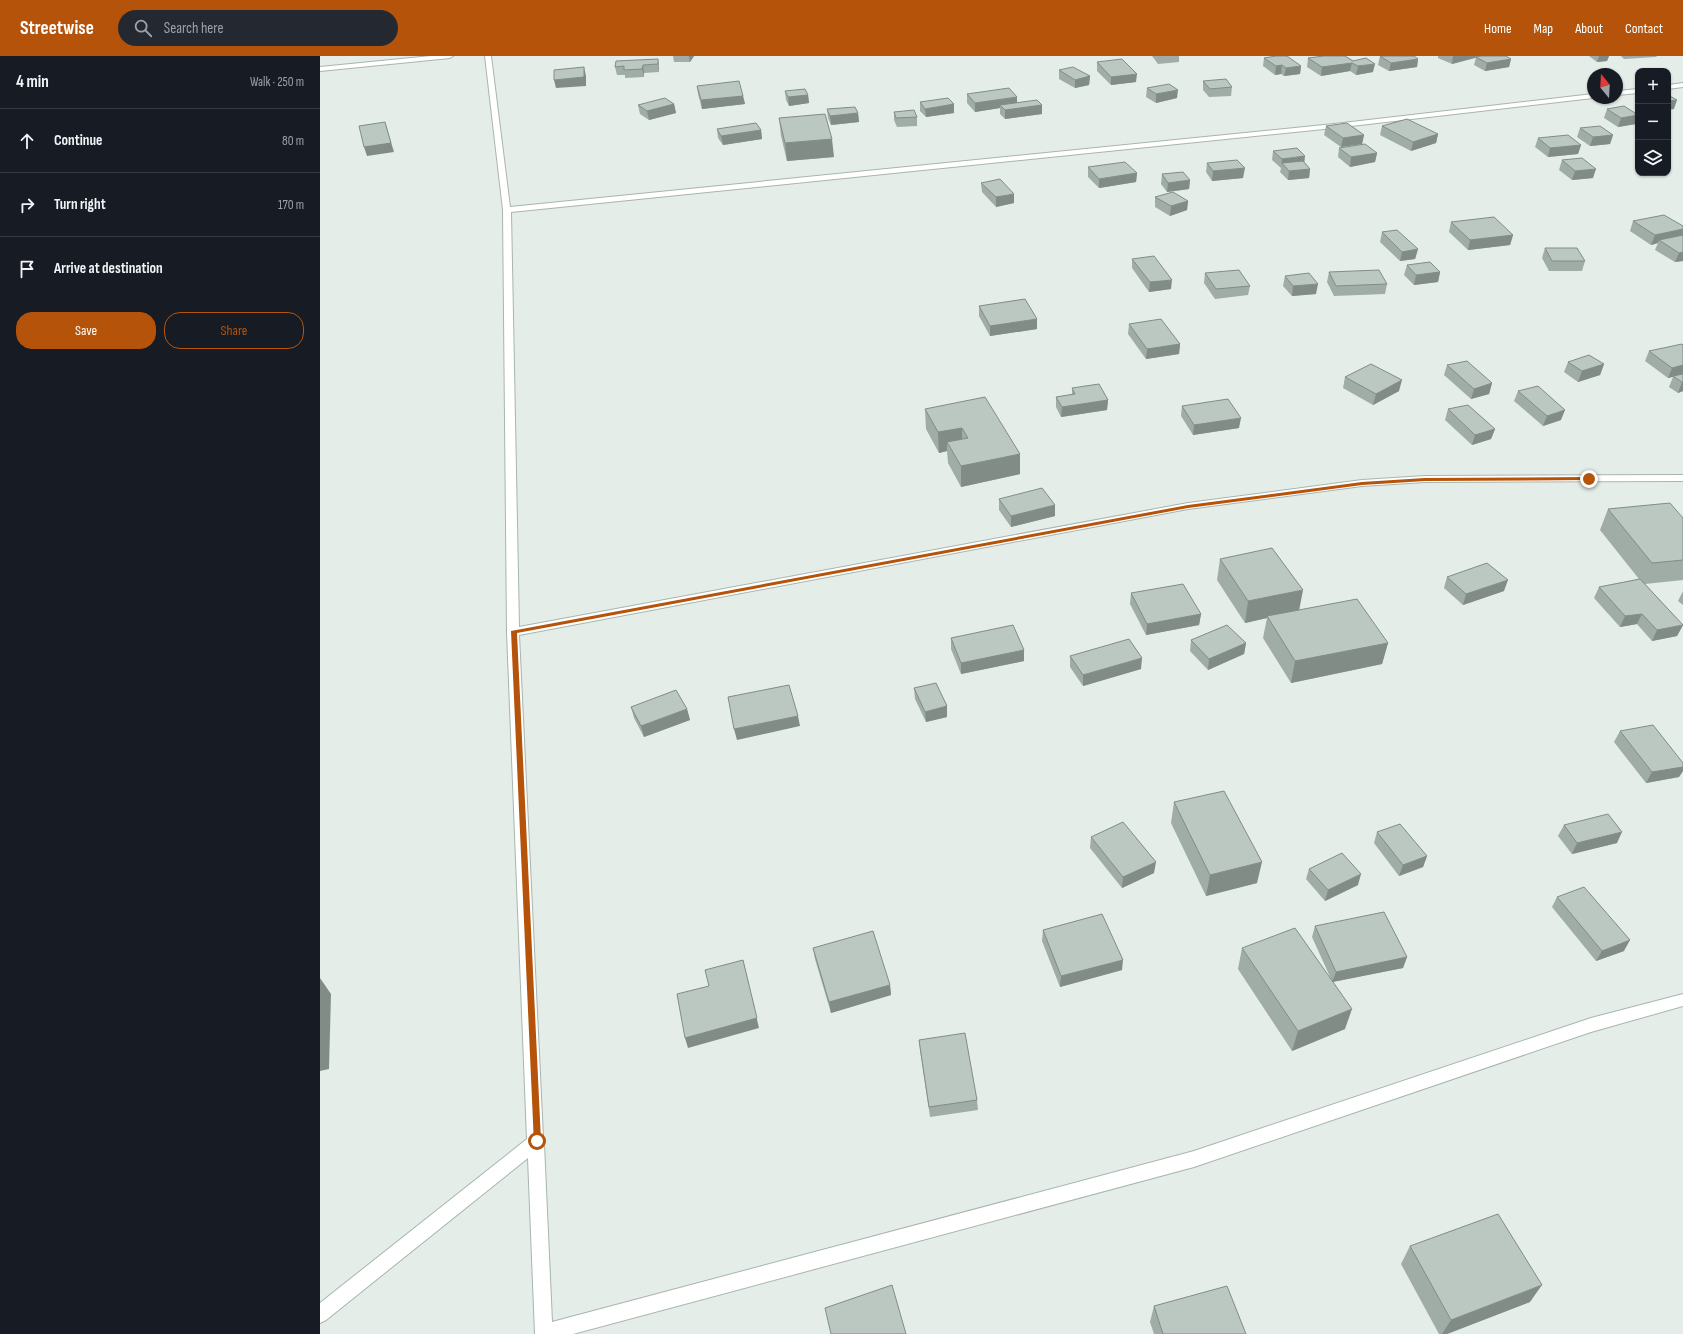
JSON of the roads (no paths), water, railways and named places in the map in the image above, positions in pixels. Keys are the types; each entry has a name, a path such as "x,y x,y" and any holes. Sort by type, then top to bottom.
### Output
{"street":[{"path":"320,69 450,56"},
{"path":"488,56 507,210 514,632 537,1141 544,1333 1194,1158 1591,1025 1683,1000"},
{"path":"1671,87 1683,86"},
{"path":"1623,92 1635,91"},
{"path":"507,210 1310,128 1587,97"},
{"path":"514,632 1188,506 1348,485 1425,479 1683,478"},
{"path":"320,1314 537,1141"}]}
